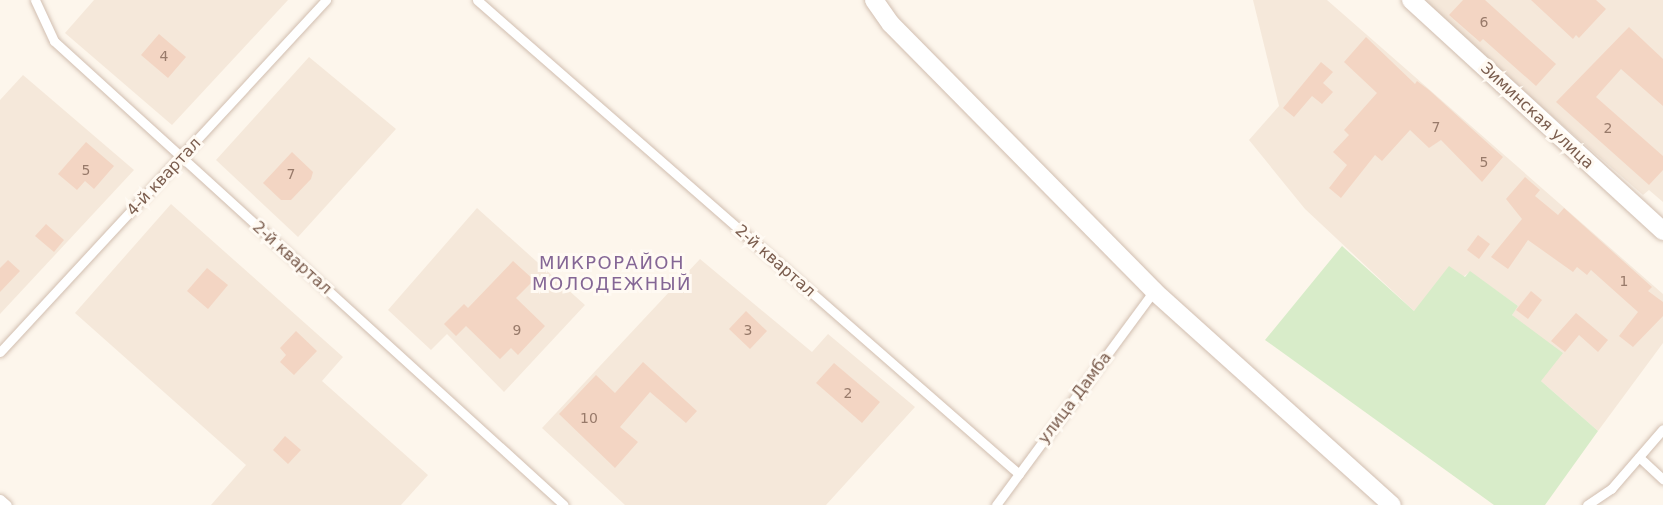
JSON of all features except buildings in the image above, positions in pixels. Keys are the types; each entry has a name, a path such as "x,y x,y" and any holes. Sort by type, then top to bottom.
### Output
{"street":[{"path":"874,0 891,24 1154,291 1392,505"},
{"name":"Зиминская улица","path":"1411,0 1663,231"}],"lane":[{"name":"2-й квартал","path":"35,0 54,41 564,505"},
{"name":"4-й квартал","path":"0,352 183,158 326,0"},
{"name":"2-й квартал","path":"477,0 1019,474"},
{"name":"улица Дамба","path":"996,505 1154,291"},
{"path":"1587,505 1611,489 1663,429"},
{"path":"1638,457 1663,479"},
{"path":"0,499 7,505"}],"shaded area":[{"path":"94,0 288,0 172,125 65,33"},
{"path":"1253,0 1327,0 1663,294 1663,343 1598,431 1541,381 1512,314 1518,306 1470,272 1414,311 1305,209 1249,140 1279,106"},
{"path":"1419,0 1663,0 1663,202 1649,190 1643,195"},
{"path":"309,57 396,129 298,237 216,160"},
{"path":"23,75 134,170 0,314 0,100"},
{"path":"171,204 343,357 322,381 428,475 401,505 211,505 246,465 75,313"},
{"path":"477,208 585,305 504,392 447,334 431,350 388,310"},
{"path":"700,259 812,352 828,334 915,407 826,505 625,505 542,428"}],"green space":[{"path":"1342,246 1414,311 1449,266 1465,277 1470,271 1518,306 1512,315 1563,353 1541,381 1598,431 1545,505 1494,505 1265,340"}],"district":[{"name":"МИКРОРАЙОН МОЛОДЕЖНЫЙ","path":"612,274"}]}
